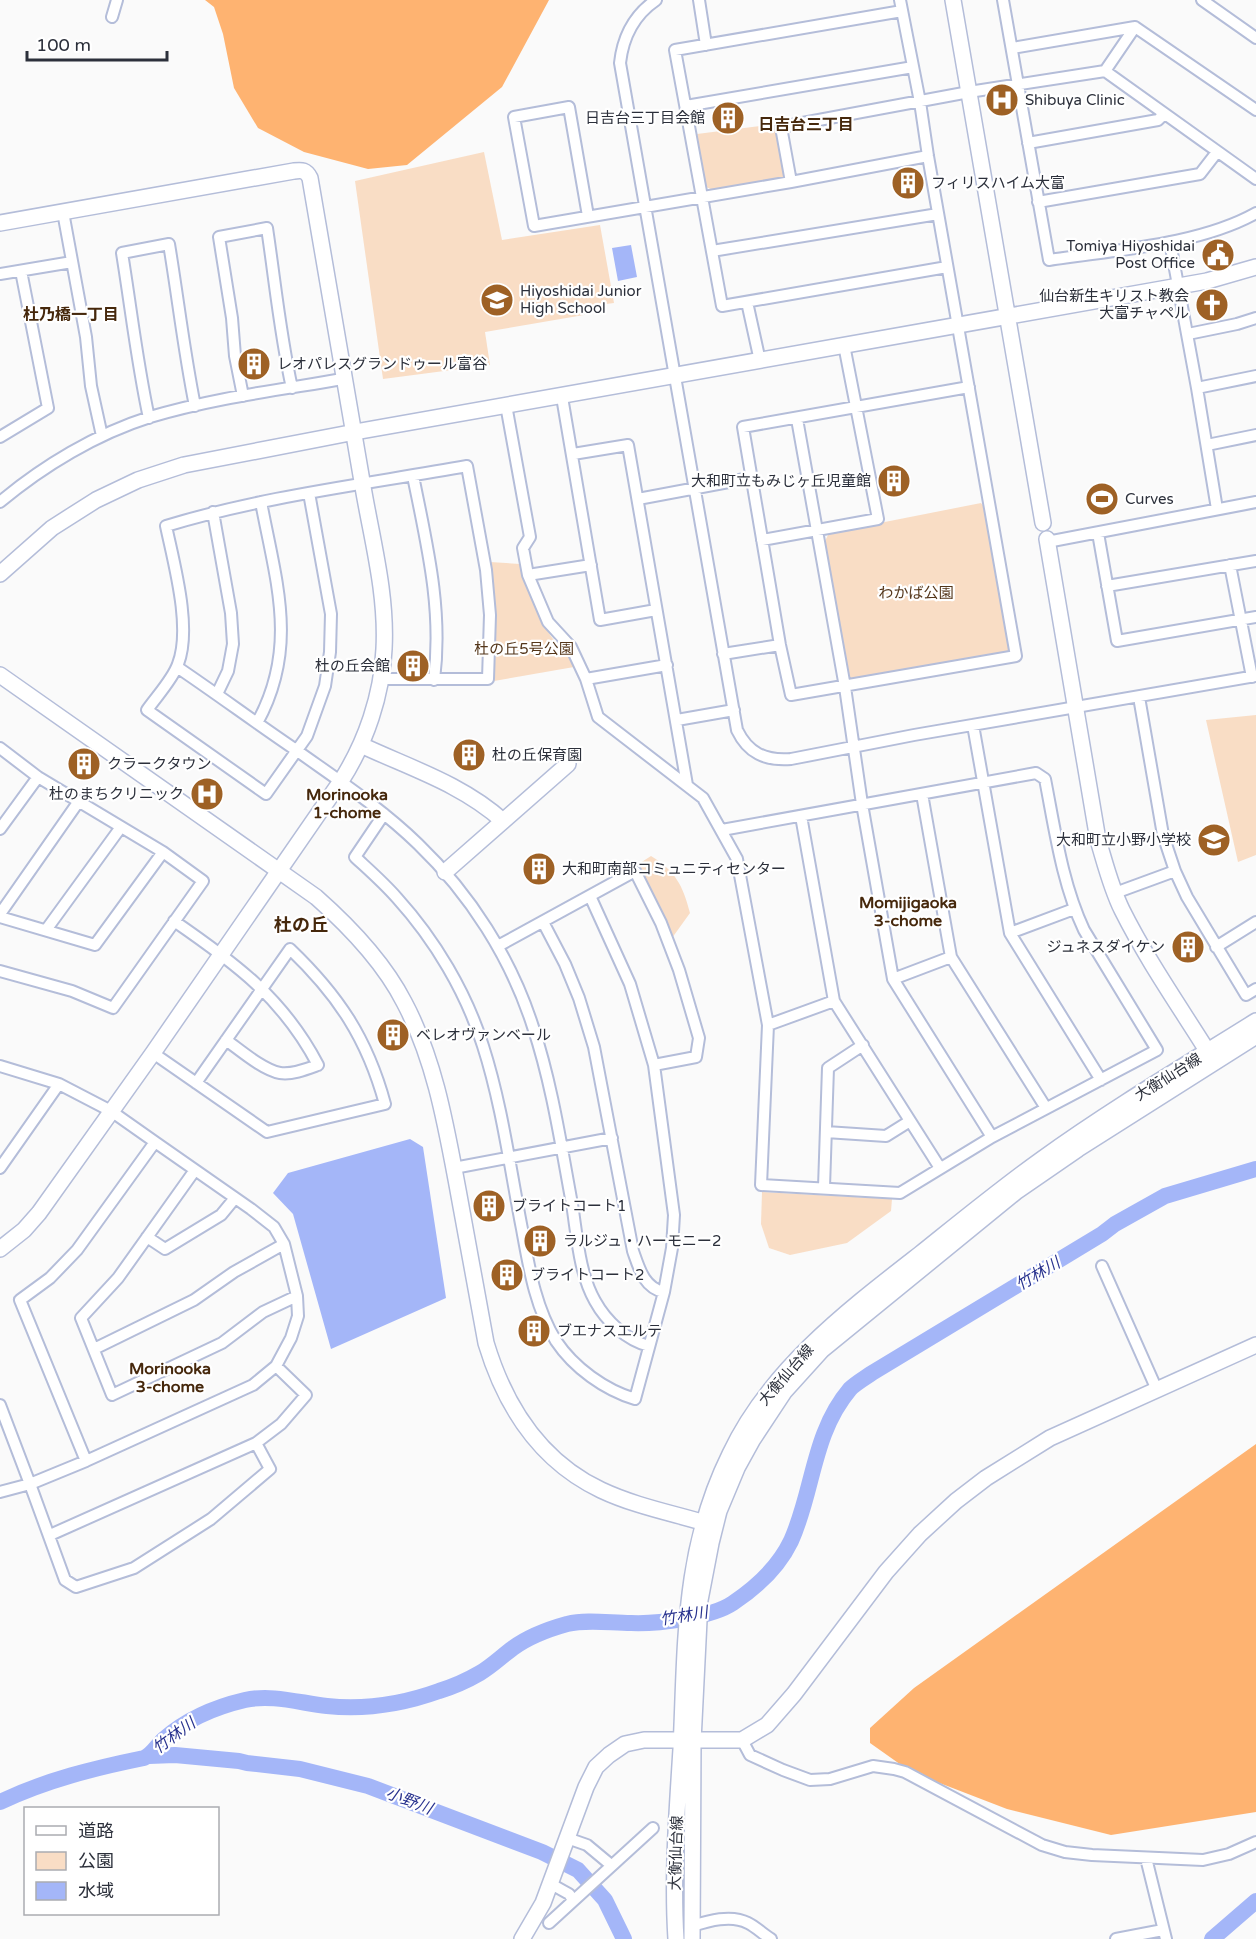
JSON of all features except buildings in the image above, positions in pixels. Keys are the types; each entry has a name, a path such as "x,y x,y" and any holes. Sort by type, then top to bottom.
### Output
{"street":[{"path":"112,17 117,0"},
{"path":"656,0 637,16 622,48 620,63 723,654 737,729 742,741 765,758 791,759 854,746 1254,677 1230,565"},
{"path":"699,0 706,45"},
{"path":"953,0 1043,523"},
{"path":"1003,0 1049,260 1170,242 1230,225 1256,213"},
{"path":"1202,0 1256,38"},
{"path":"947,267 722,306 675,50 901,6 920,102 1016,656 791,695 780,645 743,428 969,387"},
{"path":"1012,48 1135,27 1256,110"},
{"path":"1105,71 1135,27"},
{"path":"687,106 913,67"},
{"path":"791,182 781,127 969,92 1105,71 1256,179"},
{"path":"588,216 569,107 514,117 534,226 928,156"},
{"path":"1028,143 1158,120 1164,114"},
{"path":"1038,202 1200,174 1217,152"},
{"path":"0,223 303,170 308,173 382,591 384,649 381,680 376,700 361,745 341,781 39,1213 24,1230 0,1249"},
{"path":"63,212 86,337 91,386 102,436"},
{"path":"712,251 938,213"},
{"path":"243,396 235,356 232,318 219,237 267,228 282,341 292,388"},
{"path":"1170,242 1217,509"},
{"path":"149,418 139,372 122,253 169,243 195,406"},
{"path":"0,274 72,262"},
{"path":"0,574 52,528 96,500 138,480 194,463 355,432 1179,286 1225,277 1256,267"},
{"path":"0,437 48,408 21,271"},
{"path":"747,302 760,361"},
{"path":"1188,334 1256,318"},
{"path":"762,540 878,519 844,345"},
{"path":"1197,388 1256,376"},
{"path":"0,502 51,465 102,436 149,418 243,396 343,379"},
{"path":"562,397 600,620 656,610"},
{"path":"506,405 530,537 523,548 528,575 548,622 571,647 586,679 598,717 703,798 737,859 768,1025 762,1185 900,1193 992,1137 1157,1050 1084,930 1074,909 1045,779 1036,773 722,830"},
{"path":"797,419 845,687 862,804 893,979 992,1137"},
{"path":"1207,445 1256,435"},
{"path":"573,454 628,445 687,785"},
{"path":"309,493 331,614 330,652 325,686 307,736 266,794 147,710 177,667 183,641 183,622 166,526 213,512 261,502 309,493 362,485 467,466 486,570 490,615 488,679 381,680"},
{"path":"413,476 433,576 438,624 438,651 434,680"},
{"path":"638,499 750,478"},
{"path":"257,723 268,703 277,676 282,628 261,502"},
{"path":"1211,1057 1121,908 1098,840 1047,540 1098,533 1256,502"},
{"path":"213,512 231,613 233,644 228,671 217,694"},
{"path":"1098,533 1116,641 1256,617"},
{"path":"1107,586 1256,561"},
{"path":"528,575 591,565"},
{"path":"723,654 780,645"},
{"path":"586,679 667,665"},
{"path":"177,667 341,781 384,814 418,843 445,872 477,913 498,946 532,1024 544,1064 562,1148 585,1279 594,1300 607,1318 622,1332 639,1343 649,1346"},
{"path":"0,675 316,897 352,930 379,963 404,1000 427,1056 439,1096 454,1168 486,1343 503,1389 525,1426 561,1464 602,1490 642,1505 709,1524"},
{"path":"1140,697 1163,836 1175,871 1187,897 1246,995 1256,989"},
{"path":"677,720 734,710"},
{"path":"973,725 1010,933 1101,1080"},
{"path":"361,745 449,783 503,821"},
{"path":"0,748 38,777 163,852 203,881 113,1008 72,991 0,971"},
{"path":"445,872 568,764"},
{"path":"0,829 38,777"},
{"path":"922,795 951,957 1046,1108"},
{"path":"79,801 0,916 95,945 163,852"},
{"path":"384,814 355,857 396,896 427,933 470,1011 484,1047 537,1300 545,1321 569,1358 585,1372 622,1395 636,1399 664,1292 675,1215 654,1065 630,984 590,896"},
{"path":"801,816 834,1001 940,1168"},
{"path":"46,930 121,827"},
{"path":"498,946 635,871 661,923 679,970 699,1038 696,1057 654,1065"},
{"path":"1116,893 1175,871"},
{"path":"1010,933 1074,909"},
{"path":"174,921 221,954 262,989 287,1015 305,1039 318,1065 294,1072 280,1073 261,1064 226,1040"},
{"path":"543,922 565,964 579,998 594,1047 636,1261 647,1283 656,1290 664,1292"},
{"path":"1216,947 1256,922"},
{"path":"153,1053 196,1083 267,1132 385,1104 378,1080 353,1025 337,1000 290,949 196,1083"},
{"path":"893,979 951,957"},
{"path":"768,1025 834,1001"},
{"name":"大衡仙台線","path":"676,1939 675,1850 687,1741 694,1601 709,1524 753,1439 784,1392 822,1350 1017,1191 1211,1057 1256,1021"},
{"name":"大衡仙台線","path":"1211,1057 1256,1036"},
{"path":"824,1187 828,1068 863,1046"},
{"path":"0,1066 58,1084 111,1111 274,1227 284,1244 297,1296 298,1316 291,1338 276,1366 253,1385 86,1461 30,1484 0,1492"},
{"path":"0,1167 58,1084"},
{"path":"826,1132 886,1137 910,1121"},
{"path":"454,1168 612,1138"},
{"path":"86,1461 20,1300 50,1278 77,1250 155,1142"},
{"path":"195,1170 118,1278 81,1318 112,1395 222,1343 263,1312 297,1296"},
{"path":"147,1237 165,1249 222,1215 235,1198"},
{"path":"94,1349 194,1300 234,1272 284,1244"},
{"path":"1102,1266 1157,1389"},
{"path":"522,1939 537,1917 586,1787 596,1767 609,1755 625,1744 644,1740 742,1740 767,1725 794,1694 886,1572 920,1534 956,1501 986,1478 1050,1438 1256,1345"},
{"path":"50,1535 256,1443 281,1424 306,1395 276,1366"},
{"path":"0,1405 5,1431 30,1484 65,1580 76,1587 134,1568 211,1519 270,1468 256,1443"},
{"path":"742,1740 750,1755 799,1777 816,1781 873,1766 894,1769 917,1777 1042,1845 1065,1852 1203,1860 1229,1854 1256,1842"},
{"name":"大衡仙台線","path":"687,1741 692,1932"},
{"path":"549,1923 653,1828"},
{"path":"566,1841 587,1845 609,1867"},
{"path":"1116,1939 1165,1934 1146,1858"},
{"path":"552,1880 569,1894 577,1897"},
{"path":"692,1932 707,1922 736,1919 747,1922 771,1939"}],"green space":[{"path":"776,124 787,173 783,179 713,190 706,187 697,134"},
{"path":"484,152 502,240 600,225 614,303 590,306 584,315 485,332 490,365 383,379 355,181"},
{"name":"わかば公園","path":"981,503 985,508 1010,649 1007,653 854,680 848,676 824,543 829,533"},
{"name":"杜の丘5号公園","path":"490,562 520,564 541,622 553,639 566,650 574,667 494,681 494,592"},
{"path":"1256,715 1256,855 1238,862 1206,720"},
{"path":"651,856 666,867 677,880 690,913 672,938 637,865"},
{"path":"762,1192 892,1199 891,1211 847,1243 790,1255 769,1248 761,1224"}],"shaded area":[{"path":"205,0 549,0 502,87 407,165 368,169 304,152 258,128 234,88 223,34 214,7"},
{"path":"1256,1444 1256,1812 1111,1835 1007,1809 911,1772 870,1743 870,1728 914,1688"}],"water":[{"path":"631,245 637,277 618,281 612,248"},
{"path":"410,1139 423,1147 446,1298 331,1349 293,1214 273,1193 288,1173"}],"waterway":[{"name":"竹林川","path":"0,1802 71,1775 144,1758 182,1725 212,1710 245,1700 265,1698 341,1707 398,1703 465,1681 525,1640 567,1624 591,1621 642,1623 669,1621 711,1613 733,1603 758,1583 786,1551 799,1522 828,1425 837,1406 852,1387 1115,1224 1165,1196 1256,1169"},
{"name":"小野川","path":"149,1756 175,1755 300,1769 368,1786 542,1852 578,1870 605,1900 624,1939"},
{"name":"小野川","path":"1212,1939 1256,1901"}],"place":[{"name":"Shibuya Clinic","path":"1002,100"},
{"name":"日吉台三丁目会館","path":"728,118"},
{"name":"フィリスハイム大富","path":"908,183"},
{"name":"Tomiya Hiyoshidai Post Office","path":"1218,255"},
{"name":"Hiyoshidai Junior High School","path":"497,300"},
{"name":"仙台新生キリスト教会 大富チャペル","path":"1212,305"},
{"name":"レオパレスグランドゥール富谷","path":"254,364"},
{"name":"大和町立もみじヶ丘児童館","path":"894,481"},
{"name":"Curves","path":"1102,499"},
{"name":"杜の丘会館","path":"413,666"},
{"name":"杜の丘保育園","path":"469,755"},
{"name":"クラークタウン","path":"84,764"},
{"name":"杜のまちクリニック","path":"207,794"},
{"name":"大和町立小野小学校","path":"1214,840"},
{"name":"大和町南部コミュニティセンター","path":"539,869"},
{"name":"ジュネスダイケン","path":"1188,947"},
{"name":"ベレオヴァンベール","path":"393,1035"},
{"name":"ブライトコート1","path":"489,1206"},
{"name":"ラルジュ・ハーモニー2","path":"540,1241"},
{"name":"ブライトコート2","path":"507,1275"},
{"name":"ブエナスエルテ","path":"534,1331"}],"district":[{"name":"日吉台三丁目","path":"806,125"},
{"name":"杜乃橋一丁目","path":"71,315"},
{"name":"Morinooka 1-chome","path":"347,804"},
{"name":"Momijigaoka 3-chome","path":"908,912"},
{"name":"杜の丘","path":"301,925"},
{"name":"Morinooka 3-chome","path":"170,1378"}]}
